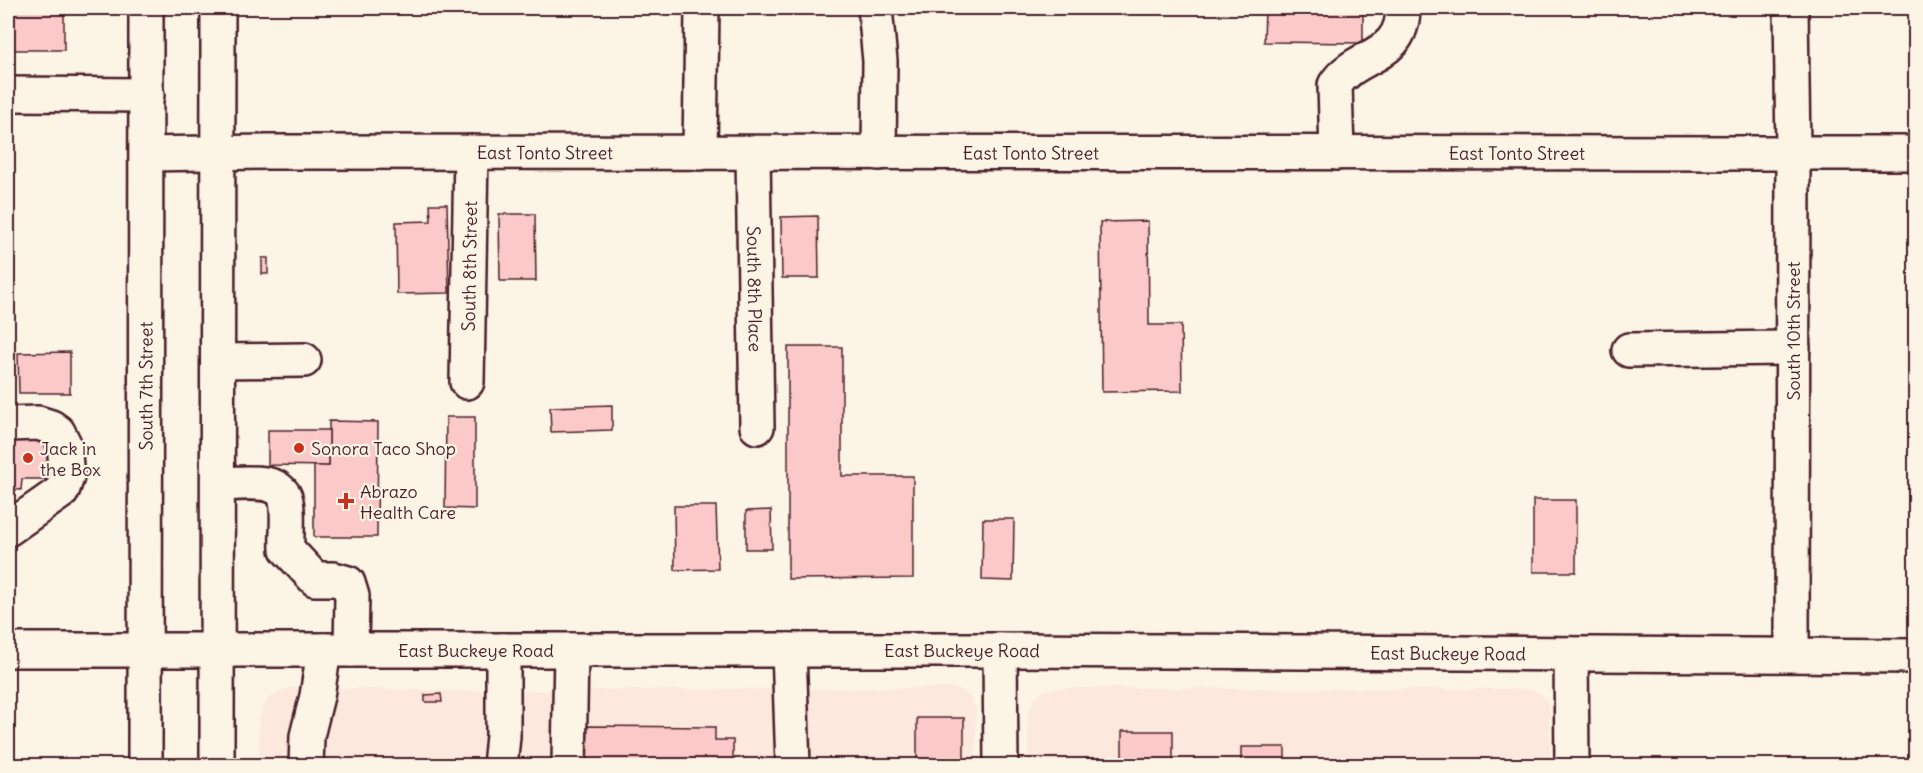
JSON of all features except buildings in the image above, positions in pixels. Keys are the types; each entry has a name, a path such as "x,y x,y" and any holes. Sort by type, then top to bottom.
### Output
{"main road":[{"name":"South 7th Street","path":"145,765 146,8"},
{"path":"217,765 218,8"},
{"path":"700,153 702,8"},
{"path":"875,8 880,61 879,153"},
{"path":"1337,153 1335,85 1340,77 1385,49 1397,36 1403,8"},
{"name":"South 10th Street","path":"1791,8 1792,654"},
{"path":"8,94 147,95"},
{"name":"East Tonto Street","path":"147,154 471,152 1916,153"},
{"name":"South 8th Street","path":"467,382 471,152"},
{"name":"South 8th Place","path":"753,153 757,427"},
{"path":"1629,350 1792,348"},
{"path":"219,361 304,360"},
{"path":"8,424 38,423 58,432 64,444 67,477 62,490 8,529"},
{"path":"218,484 273,484 282,491 286,500 286,549 315,579 334,579 348,583 352,596 338,650 317,696 307,736 306,765"},
{"name":"East Buckeye Road","path":"8,650 789,650 1916,656"},
{"path":"500,765 503,736 503,650"},
{"path":"569,765 571,650"},
{"path":"789,650 793,765"},
{"path":"1000,651 1001,765"},
{"path":"1571,654 1572,765"}],"shaded area":[{"path":"292,687 462,691 949,688 961,690 970,697 976,708 976,765 259,765 259,720 263,707 269,698"},
{"path":"1057,688 1531,689 1540,693 1547,701 1549,709 1550,765 1029,765 1028,715 1034,698 1044,691"}],"place":[{"name":"Sonora Taco Shop","path":"299,448"},
{"name":"Jack in the Box","path":"28,458"},
{"name":"Abrazo Health Care","path":"346,501"}]}
